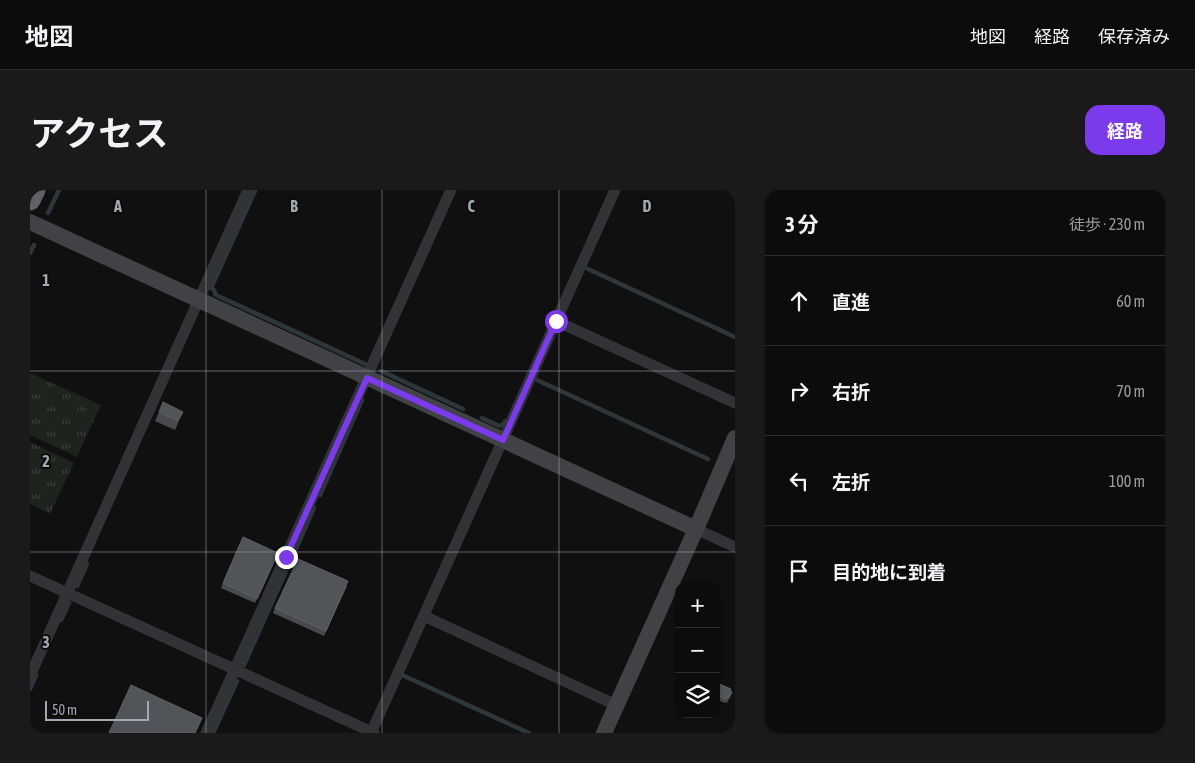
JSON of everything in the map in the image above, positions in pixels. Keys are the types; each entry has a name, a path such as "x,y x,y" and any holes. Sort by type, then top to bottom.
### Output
{"highway":[{"path":"30,200 35,190"}],"street":[{"path":"30,676 248,190"},
{"path":"206,733 451,190"},
{"path":"30,576 372,733 615,190"},
{"path":"30,222 735,547"},
{"path":"556,321 735,403"},
{"path":"604,733 735,438"},
{"path":"424,616 616,705"}],"green space":[{"path":"30,373 101,405 77,457 30,435"},
{"path":"30,442 74,463 50,514 30,504"}],"building":[{"path":"163,402 183,412 178,421 159,412"},
{"path":"243,537 278,553 257,599 223,583"},
{"path":"298,559 348,581 326,631 275,608"},
{"path":"720,684 731,689 730,691 732,692 729,698 727,697 726,699 720,696"},
{"path":"131,685 202,718 195,733 109,733"}],"waterway":[{"path":"48,213 59,190"},
{"path":"255,191 211,288 216,295 365,364"},
{"path":"30,253 34,245"},
{"path":"588,269 735,337"},
{"path":"381,371 463,409"},
{"path":"537,380 708,459"},
{"path":"320,495 362,400"},
{"path":"482,418 499,426 504,424 505,421"},
{"path":"244,665 314,508"},
{"path":"77,586 87,564"},
{"path":"61,620 69,603"},
{"path":"30,689 36,675"},
{"path":"402,675 529,733"},
{"path":"213,733 237,681"}],"route":[{"path":"286,557 367,378 503,440 556,321"}]}
